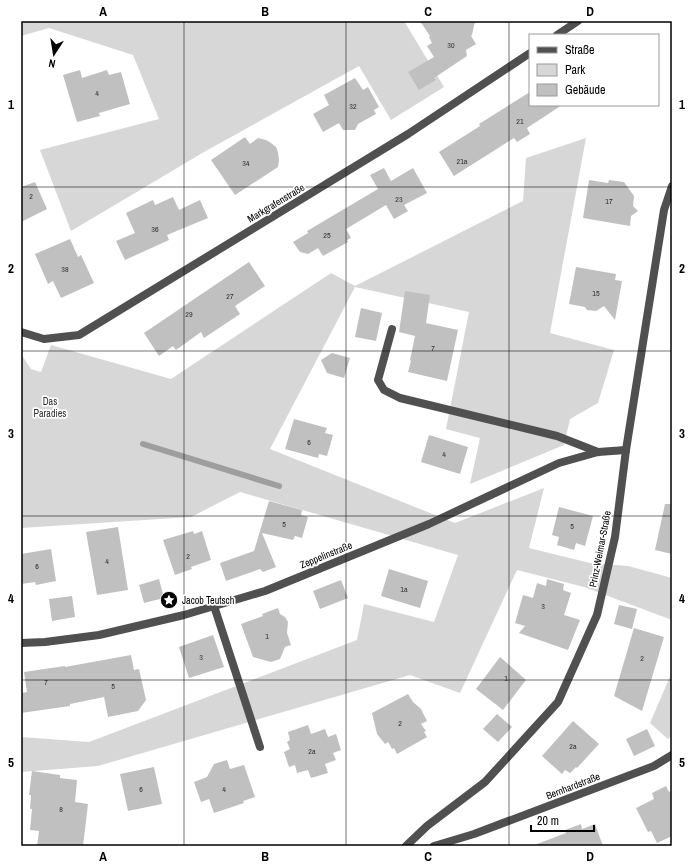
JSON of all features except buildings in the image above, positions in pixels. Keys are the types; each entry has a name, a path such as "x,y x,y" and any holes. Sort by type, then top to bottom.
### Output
{"street":[{"path":"558,34 578,21"},
{"name":"Markgrafenstraße","path":"21,332 44,339 79,335 408,134 529,54"},
{"name":"Prinz-Weimar-Straße","path":"406,846 427,826 485,782 558,702 597,615 615,536 626,450 664,210 672,186"},
{"path":"392,329 378,380 384,390 400,398 557,436 598,452"},
{"name":"Zeppelinstraße","path":"21,643 45,642 99,635 184,615 265,591 429,524 559,464 598,452 626,450"},
{"path":"214,606 260,747"},
{"name":"Bernhardstraße","path":"434,846 474,834 654,766 672,755"}],"green space":[{"path":"21,21 404,21 444,87 391,120 359,66 204,152 71,231 40,150 159,119 133,55 49,28 21,36"},
{"name":"Das Paradies","path":"586,138 550,333 614,350 598,403 570,419 564,445 470,484 480,438 446,429 469,312 355,287 270,449 455,523 544,488 529,548 590,563 628,566 672,578 672,620 584,587 517,570 460,693 410,675 98,766 21,772 21,737 89,742 357,640 364,604 434,622 458,555 240,492 191,517 21,528 21,354 31,369 41,372 51,345 171,379 331,273 355,286 523,201 526,158"},
{"path":"672,672 672,736 668,739 650,723"}],"waterway":[{"path":"143,444 279,486"}],"place":[{"name":"Jacob Teutsch","path":"169,600"}]}
